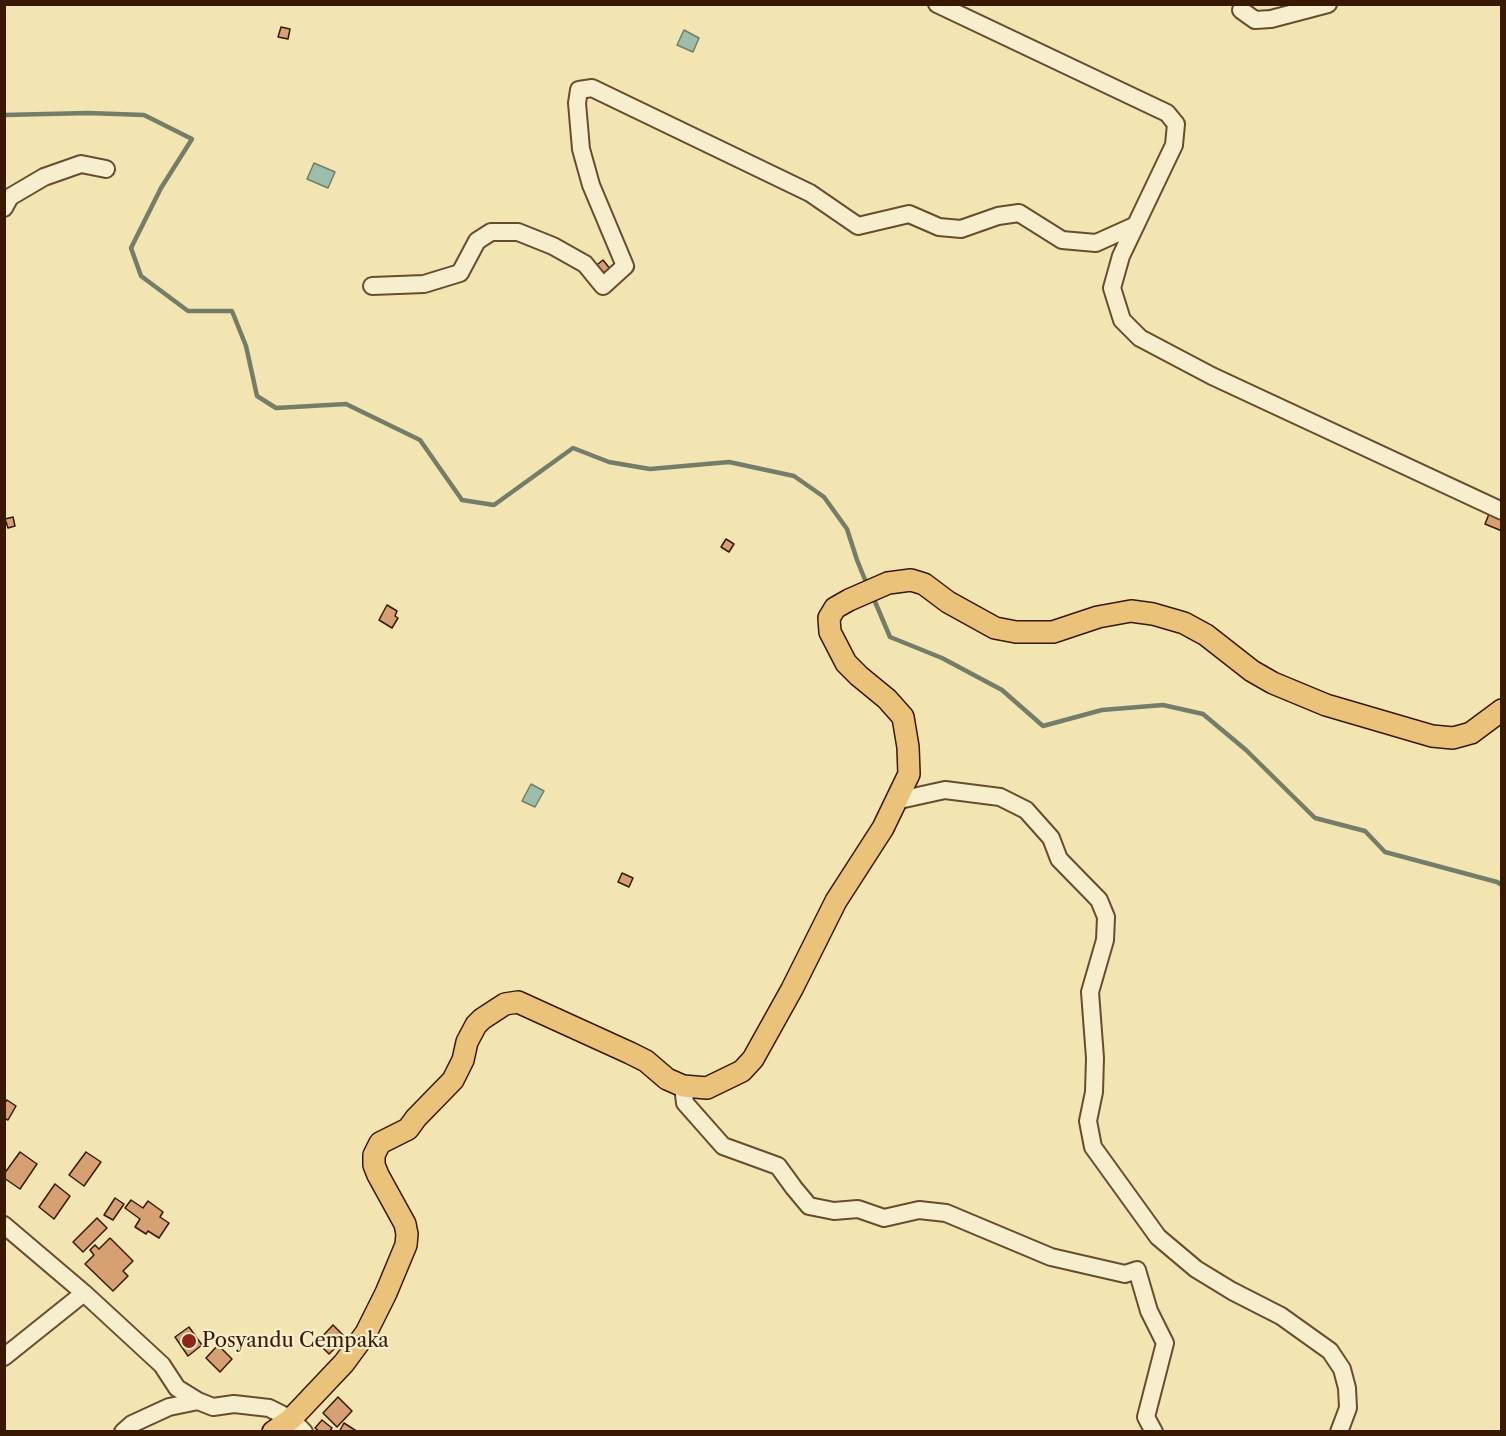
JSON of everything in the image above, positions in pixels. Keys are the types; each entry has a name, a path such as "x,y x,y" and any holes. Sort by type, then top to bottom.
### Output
{"main road":[{"path":"273,1431 297,1425 366,1333 394,1276 406,1245 405,1224 375,1165 374,1155 380,1143 408,1129 453,1080 463,1060 467,1042 482,1019 505,1004 518,1002 646,1061 667,1079 683,1086 707,1088 742,1071 753,1059 792,989 836,901 883,828 909,774 908,747 903,717 887,699 846,663 830,632 829,618 835,608 888,583 911,580 924,584 948,602 995,628 1017,632 1053,632 1098,617 1131,610 1184,623 1206,635 1252,671 1273,683 1326,705 1432,736 1453,738 1471,733 1502,710"}],"street":[{"path":"937,4 1167,113 1176,124 1174,145 1121,256 1112,288 1122,320 1140,339 1290,414 1502,511"},
{"path":"1240,10 1255,20 1271,19 1328,4"},
{"path":"372,286 424,284 460,273 477,241 491,232 518,232 553,246 585,264 603,286 625,266 591,185 581,149 577,103 579,90 592,88 810,193 858,225 909,214 939,226 961,229 998,216 1019,213 1062,240 1096,243 1136,225"},
{"path":"4,208 10,197 44,177 81,164 106,169"},
{"path":"895,801 945,790 1000,797 1026,810 1051,838 1059,859 1099,900 1106,917 1105,940 1090,992 1095,1058 1094,1092 1088,1121 1093,1147 1158,1237 1196,1269 1232,1291 1281,1316 1330,1351 1342,1369 1347,1388 1348,1408 1339,1431"},
{"path":"683,1086 685,1103 723,1146 778,1166 809,1206 834,1211 858,1209 884,1218 919,1210 946,1213 1052,1257 1125,1274 1137,1270 1149,1311 1165,1343 1146,1417 1154,1431"},
{"path":"4,1225 84,1293 162,1365 177,1388 213,1407 234,1404 269,1408 297,1425"},
{"path":"4,1357 84,1293"},
{"path":"123,1431 132,1424 169,1407 198,1401"}],"shaded area":[{"path":"684,30 699,38 693,52 677,45"},
{"path":"314,163 335,172 328,188 307,179"},
{"path":"531,784 544,791 535,807 522,801"}],"building":[{"path":"281,27 290,29 288,39 278,37"},
{"path":"603,260 611,270 601,277 593,268"},
{"path":"1489,514 1502,519 1502,531 1485,524"},
{"path":"13,517 15,526 8,528 5,519"},
{"path":"726,539 734,544 729,552 721,547"},
{"path":"387,605 397,611 395,616 398,618 392,628 379,620"},
{"path":"622,873 633,878 629,887 618,882"},
{"path":"7,1100 16,1106 8,1120 4,1118 4,1104"},
{"path":"20,1152 37,1164 20,1189 4,1178 4,1174"},
{"path":"86,1152 101,1162 84,1186 69,1175"},
{"path":"55,1184 70,1196 54,1219 39,1207"},
{"path":"115,1198 124,1204 113,1220 104,1215"},
{"path":"131,1200 143,1208 148,1201 163,1212 160,1217 169,1223 159,1238 135,1227 140,1219 125,1208"},
{"path":"97,1218 107,1228 83,1252 73,1242"},
{"path":"110,1238 133,1261 123,1271 128,1276 113,1291 85,1264 94,1255 90,1250 95,1245 99,1249"},
{"path":"333,1325 346,1338 329,1354 317,1342"},
{"name":"Posyandu Cempaka","path":"189,1327 202,1345 188,1356 175,1337"},
{"path":"218,1345 232,1359 220,1372 206,1358"},
{"path":"338,1397 352,1411 337,1427 323,1413"},
{"path":"322,1420 332,1428 329,1432 320,1432 315,1428"},
{"path":"344,1423 358,1432 339,1432"}],"waterway":[{"path":"4,115 88,113 144,115 192,139 161,188 131,248 141,276 188,311 232,311 246,346 257,396 276,408 346,404 420,440 462,500 494,505 573,448 609,462 650,469 729,462 794,476 824,497 847,529 868,587"},
{"path":"873,597 890,637 942,658 1002,690 1043,726 1102,710 1163,705 1203,714 1246,750 1315,818 1365,831 1385,852 1502,885"}],"place":[{"name":"Posyandu Cempaka","path":"189,1341"}]}
